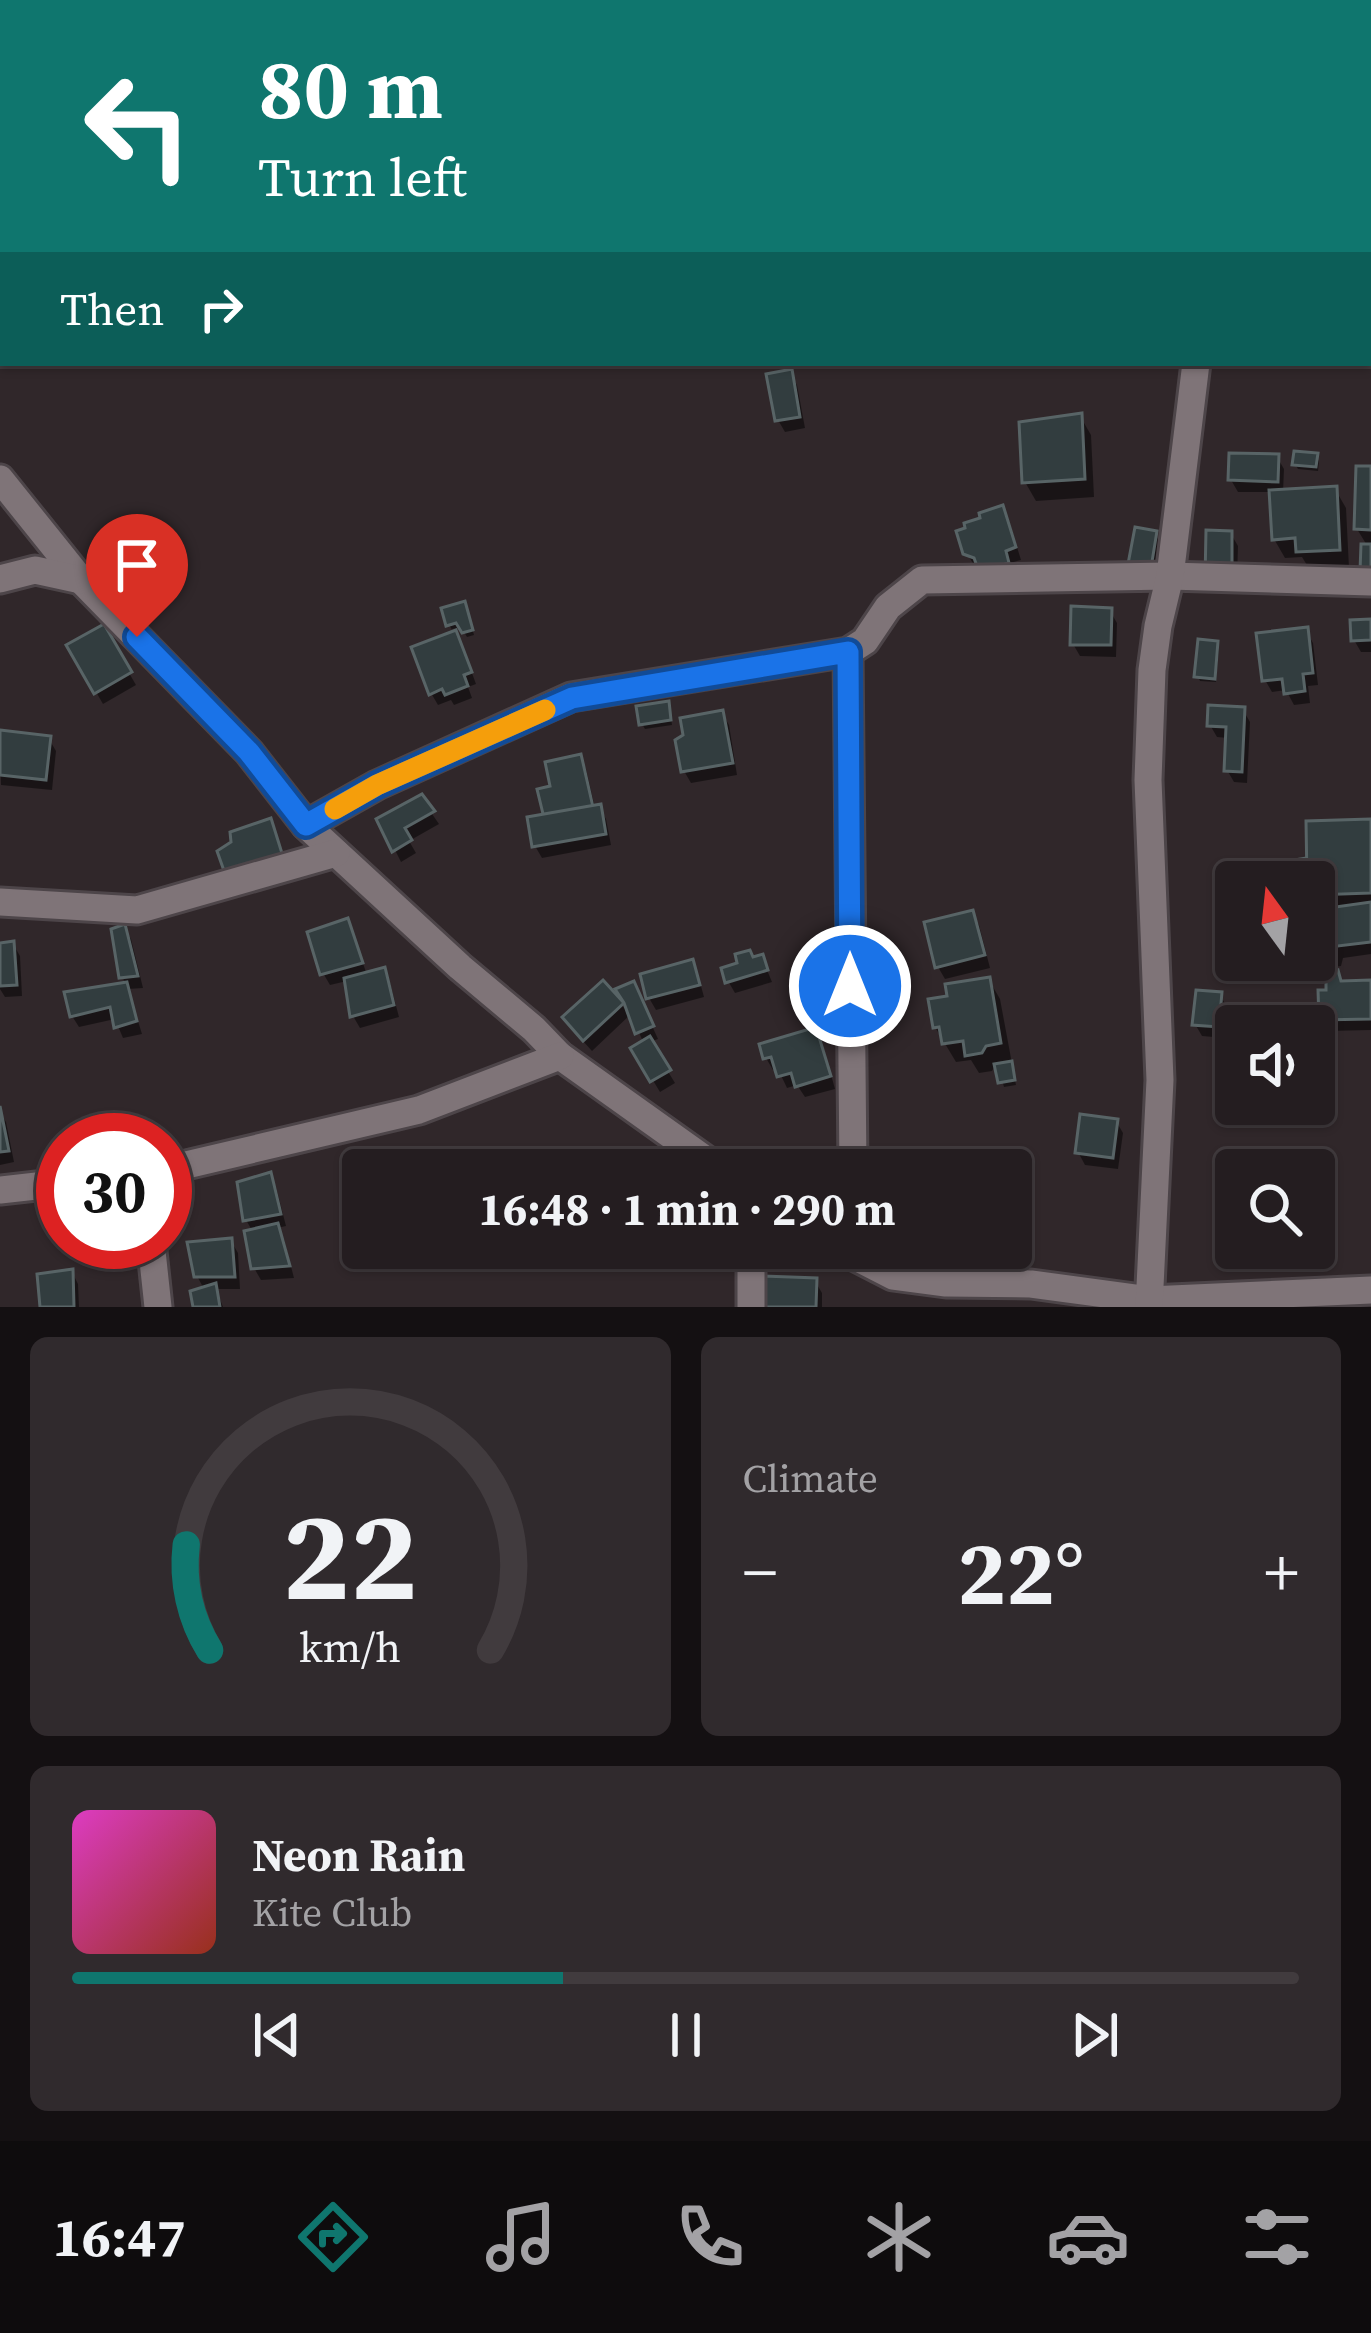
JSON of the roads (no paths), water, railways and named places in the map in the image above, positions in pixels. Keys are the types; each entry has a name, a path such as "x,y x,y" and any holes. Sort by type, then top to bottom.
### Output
{"street":[{"path":"1149,1304 1160,1080 1148,780 1152,670 1170,576 1196,366"},
{"path":"0,479 81,580 249,752 306,825 560,1056 691,1149"},
{"path":"0,579 35,570 81,580"},
{"path":"306,825 377,785 572,698 848,652 865,641 888,607 922,580 1170,576 1371,582"},
{"path":"848,652 854,1149"},
{"path":"0,902 137,910 336,853"},
{"path":"192,1164 419,1110 560,1056"},
{"path":"0,1190 36,1186"},
{"path":"154,1269 158,1307"},
{"path":"751,1269 751,1307"},
{"path":"882,1269 893,1276 946,1283 1031,1283 1149,1304 1371,1290"}]}
